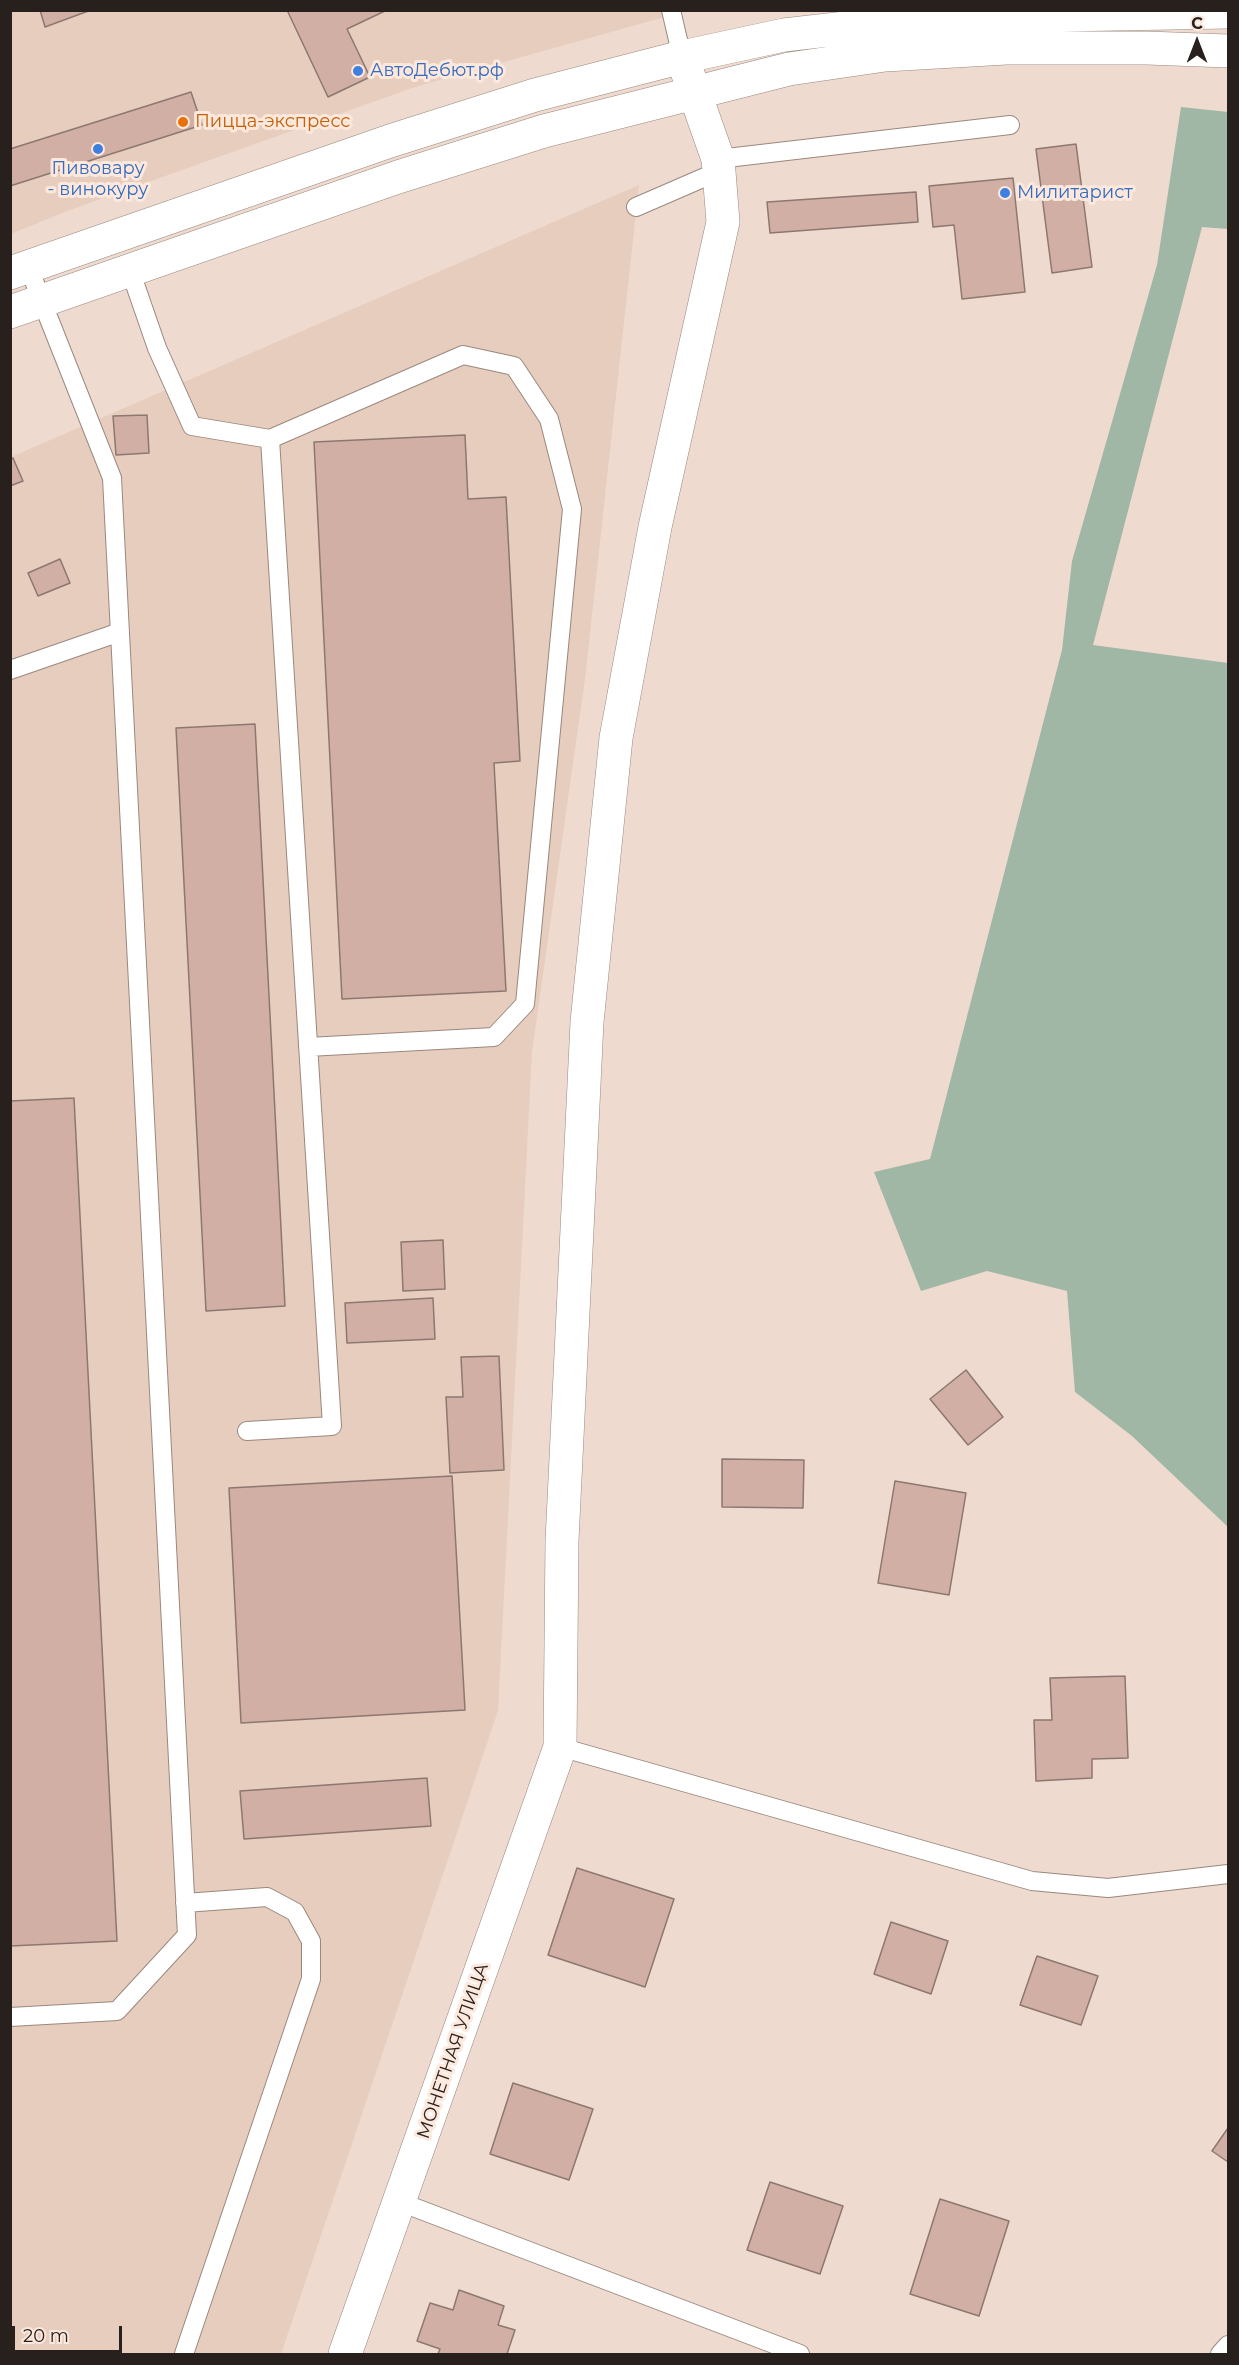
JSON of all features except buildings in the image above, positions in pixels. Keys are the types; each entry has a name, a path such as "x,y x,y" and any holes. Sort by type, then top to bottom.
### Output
{"main road":[{"path":"19,269 390,141 535,96 682,57 784,35 881,24 1018,16 1228,12"},
{"path":"10,312 420,170 544,131 694,91 789,69 885,56 1006,48 1147,48 1228,51"},
{"name":"МОНЕТНАЯ УЛИЦА","path":"345,2355 560,1747 562,1540 589,1011 616,738 656,527 723,222 718,165 682,57"}],"lane":[{"path":"671,10 682,57"},
{"path":"636,207 718,165 1010,125"},
{"path":"10,2017 117,2011 187,1935 112,478 41,301 19,269"},
{"path":"130,270 157,348 192,426 270,439 463,355 514,366 549,419 572,509 525,1004 494,1037 308,1047"},
{"path":"247,1431 332,1426 270,439"},
{"path":"10,670 120,632"},
{"path":"560,1747 1032,1881 1108,1888 1228,1874"},
{"path":"184,2355 311,1979 311,1941 295,1912 267,1897 185,1903"},
{"path":"400,2202 800,2355"},
{"path":"1220,2355 1228,2345"}],"shaded area":[{"path":"11,11 686,11 415,87 67,211 11,234"},
{"path":"639,185 585,679 532,1052 498,1711 281,2354 11,2354 11,457"}],"green space":[{"path":"1181,107 1228,112 1228,229 1202,227 1093,645 1228,663 1228,1527 1132,1436 1075,1392 1067,1291 987,1271 921,1291 874,1172 930,1159 1062,650 1072,561 1157,265"}],"place":[{"name":"АвтоДебют.рф","path":"358,71"},
{"name":"Пицца-экспресс","path":"183,122"},
{"name":"Пивовару - винокуру","path":"98,149"},
{"name":"Милитарист","path":"1005,193"}]}
